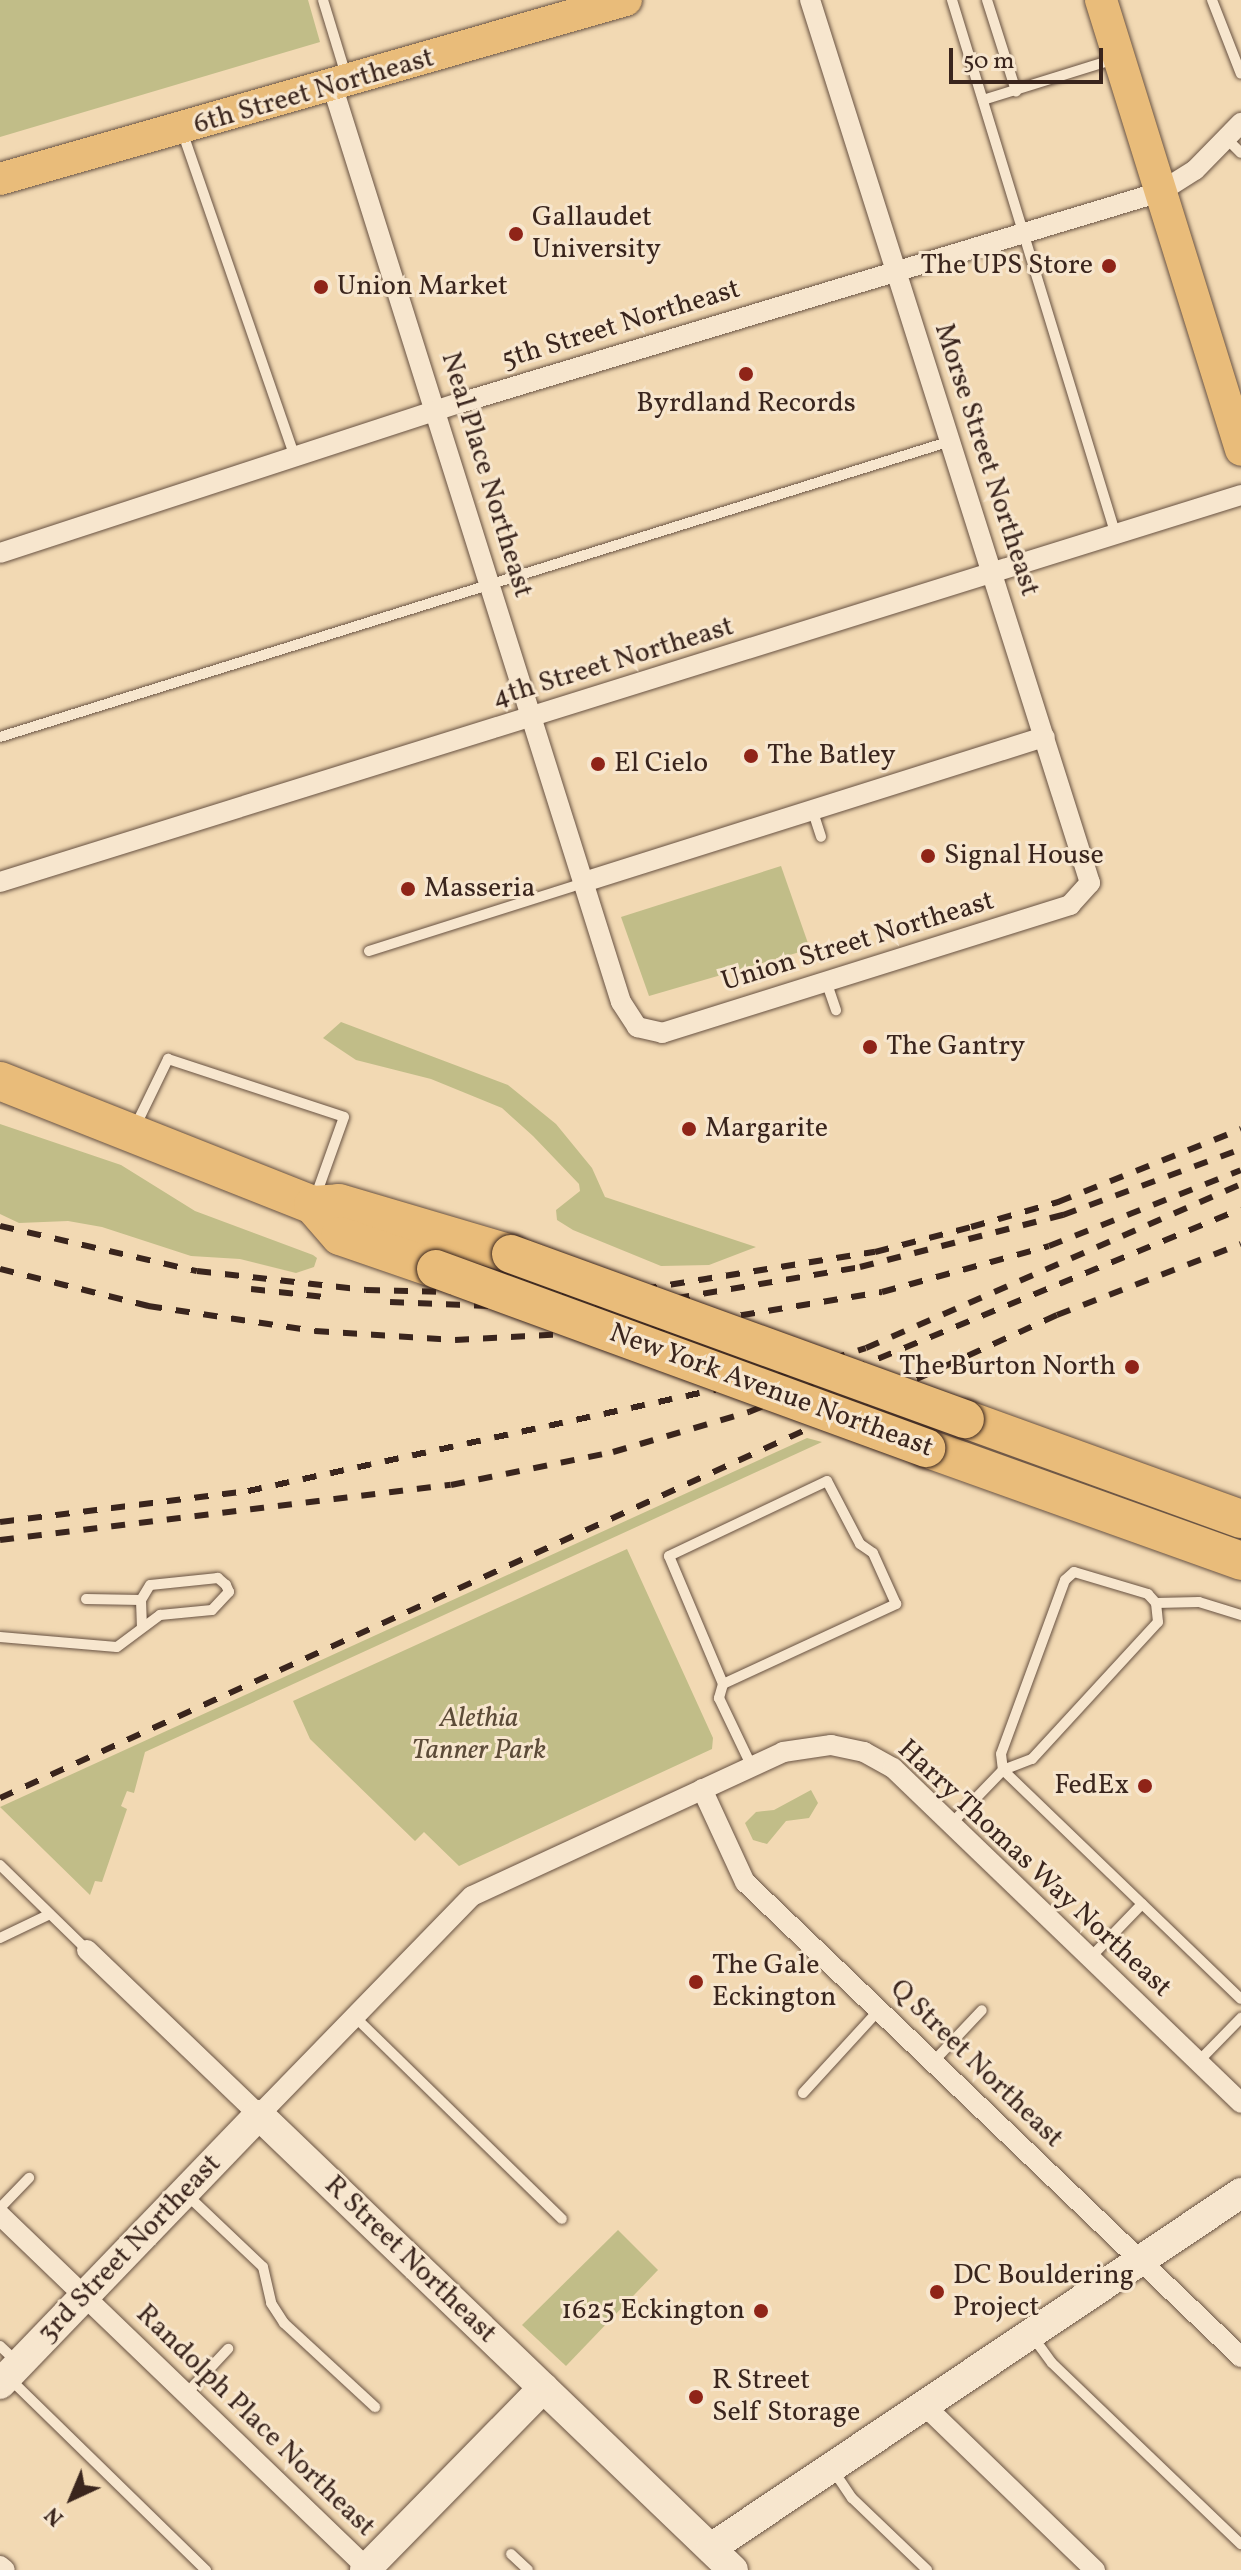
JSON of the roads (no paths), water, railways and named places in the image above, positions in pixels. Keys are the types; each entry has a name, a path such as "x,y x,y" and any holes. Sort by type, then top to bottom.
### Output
{"highway":[{"name":"New York Avenue Northeast","path":"0,1081 137,1122 313,1205 340,1236 1241,1561"},
{"name":"New York Avenue Northeast","path":"313,1205 339,1203 511,1254 1241,1519"}],"main road":[{"name":"6th Street Northeast","path":"0,179 626,0"},
{"path":"1101,0 1241,450"}],"street":[{"name":"Morse Street Northeast","path":"810,0 1090,878 1086,892"},
{"name":"Neal Place Northeast","path":"340,83 621,1002 642,1030"},
{"name":"5th Street Northeast","path":"0,553 294,454 1160,192 1234,146 1241,123"},
{"name":"4th Street Northeast","path":"0,882 1241,495"},
{"path":"584,882 1045,737"},
{"name":"Union Street Northeast","path":"642,1030 662,1033 1070,905 1086,892"},
{"name":"Harry Thomas Way Northeast","path":"259,2115 472,1896 799,1747 856,1750 893,1768 1241,2103"},
{"name":"Q Street Northeast","path":"702,1789 745,1882 1241,2357"},
{"name":"R Street Northeast","path":"87,1950 733,2570"},
{"name":"3rd Street Northeast","path":"7,2368 85,2296 259,2115"},
{"path":"711,2548 1241,2193"},
{"name":"Randolph Place Northeast","path":"0,2215 366,2569"},
{"path":"366,2569 543,2388"},
{"path":"924,2405 1095,2570"},
{"path":"0,2566 5,2570"}],"lane":[{"path":"323,0 340,83"},
{"path":"952,0 1115,532"},
{"path":"987,0 1016,91"},
{"path":"1212,0 1241,74"},
{"path":"983,100 1120,57"},
{"path":"182,129 294,454"},
{"path":"0,737 951,441"},
{"path":"813,812 821,837"},
{"path":"369,951 584,882"},
{"path":"826,981 836,1010"},
{"path":"137,1122 168,1059 344,1117 313,1205"},
{"path":"723,1684 896,1604 873,1553 860,1544 827,1481 669,1556 723,1684 719,1698 752,1767"},
{"path":"951,1824 1003,1770 1032,1759 1158,1622 1156,1603 1148,1594 1074,1572 1065,1580 1001,1754 1003,1770 1241,1999"},
{"path":"0,1637 100,1648 117,1647 160,1615 212,1610 229,1592 218,1578 150,1585 141,1600 142,1627"},
{"path":"86,1599 141,1600"},
{"path":"1156,1603 1199,1602 1241,1615"},
{"path":"0,1865 87,1950"},
{"path":"1090,1958 1142,1904"},
{"path":"0,1938 50,1914"},
{"path":"803,2093 879,2010"},
{"path":"933,2062 982,2010"},
{"path":"355,2017 562,2219"},
{"path":"1198,2062 1241,2018"},
{"path":"0,2208 29,2178"},
{"path":"184,2192 263,2267 271,2303 284,2323 375,2407"},
{"path":"1031,2333 1052,2363 1241,2544"},
{"path":"186,2394 228,2349"},
{"path":"7,2368 206,2570"},
{"path":"831,2466 852,2498 927,2570"},
{"path":"511,2554 528,2570"}],"railway":[{"path":"0,1226 197,1271 366,1290 534,1294 643,1289 875,1252 971,1227 1058,1202 1241,1129"},
{"path":"390,1302 539,1308 648,1303 860,1267 1063,1215 1241,1149"},
{"path":"0,1269 148,1306 315,1331 455,1340 658,1329 882,1292 1049,1246 1241,1170"},
{"path":"0,1522 248,1491 778,1376 866,1348 1241,1184"},
{"path":"0,1540 451,1485 613,1452 749,1412 1241,1209"},
{"path":"0,1798 1057,1315 1241,1244"},
{"path":"251,1289 334,1298"}],"place":[{"name":"Gallaudet University","path":"516,234"},
{"name":"The UPS Store","path":"1109,266"},
{"name":"Union Market","path":"321,287"},
{"name":"Byrdland Records","path":"746,374"},
{"name":"The Batley","path":"751,756"},
{"name":"El Cielo","path":"598,764"},
{"name":"Signal House","path":"928,856"},
{"name":"Masseria","path":"408,889"},
{"name":"The Gantry","path":"870,1047"},
{"name":"Margarite","path":"689,1129"},
{"name":"The Burton North","path":"1132,1367"},
{"name":"FedEx","path":"1145,1786"},
{"name":"The Gale Eckington","path":"696,1982"},
{"name":"DC Bouldering Project","path":"937,2292"},
{"name":"1625 Eckington","path":"761,2311"},
{"name":"R Street Self Storage","path":"696,2397"}],"park label":[{"name":"Alethia Tanner Park","path":"479,1735"}]}
